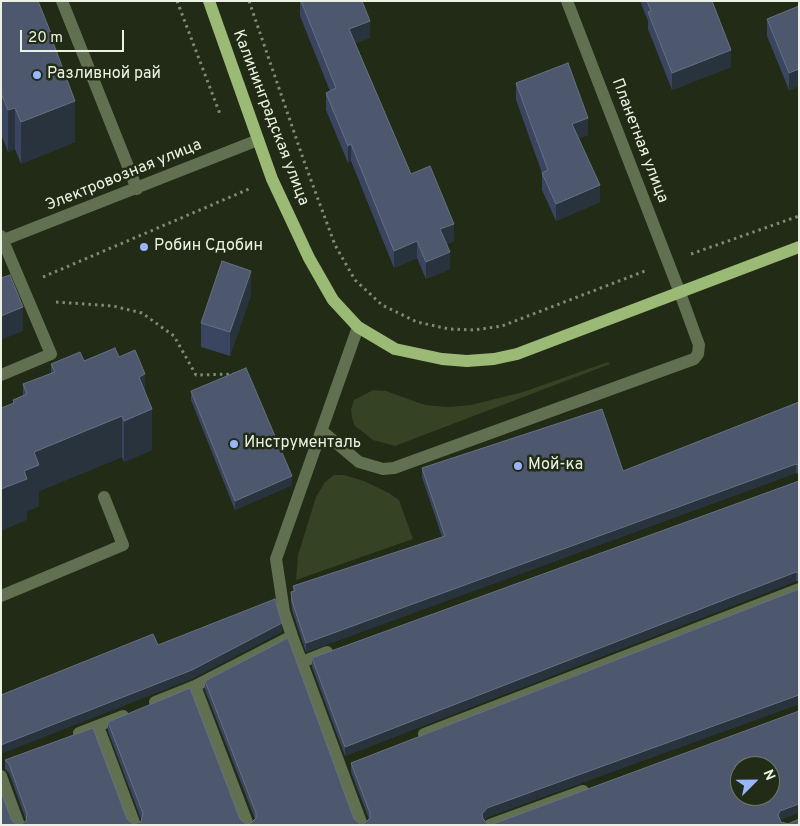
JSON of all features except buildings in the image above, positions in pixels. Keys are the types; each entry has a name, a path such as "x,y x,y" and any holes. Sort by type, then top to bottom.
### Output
{"main road":[{"name":"Калининградская улица","path":"209,1 272,178 308,258 333,300 358,327 396,349 442,359 494,359 548,343 680,293"},
{"path":"680,293 799,247"}],"street":[{"path":"62,1 137,189"},
{"name":"Планетная улица","path":"322,431 359,462 383,469 394,468 694,359 698,354 699,346 680,293 567,1"},
{"name":"Электровозная улица","path":"2,239 137,189 258,140"},
{"path":"1,375 51,354 2,239"},
{"path":"358,327 276,558 284,612 344,765 362,825"},
{"path":"1,596 123,545 104,497"},
{"path":"413,738 799,589"},
{"path":"63,739 195,686 292,636"},
{"path":"302,662 339,648"},
{"path":"195,686 248,825"},
{"path":"98,726 135,825"},
{"path":"1,776 19,825"},
{"path":"490,825 593,787"}],"path":[{"path":"177,1 220,114"},
{"path":"249,1 304,164 335,245 355,280 382,305 417,322 449,329 474,330 502,326 668,262 799,216"},
{"path":"21,286 272,178"},
{"path":"21,286 56,302 113,306 142,313 174,336 196,374 234,374"}],"green space":[{"path":"608,362 610,364 395,446 373,440 355,426 352,418 351,409 354,400 373,390 386,391 425,405 448,407 471,405 523,392"},
{"path":"334,475 344,475 364,481 399,500 413,539 296,580 298,555 316,497 325,482"}],"place":[{"name":"Разливной рай","path":"37,75"},
{"name":"Робин Сдобин","path":"144,247"},
{"name":"Инструменталь","path":"234,444"},
{"name":"Мой-ка","path":"518,466"}]}
